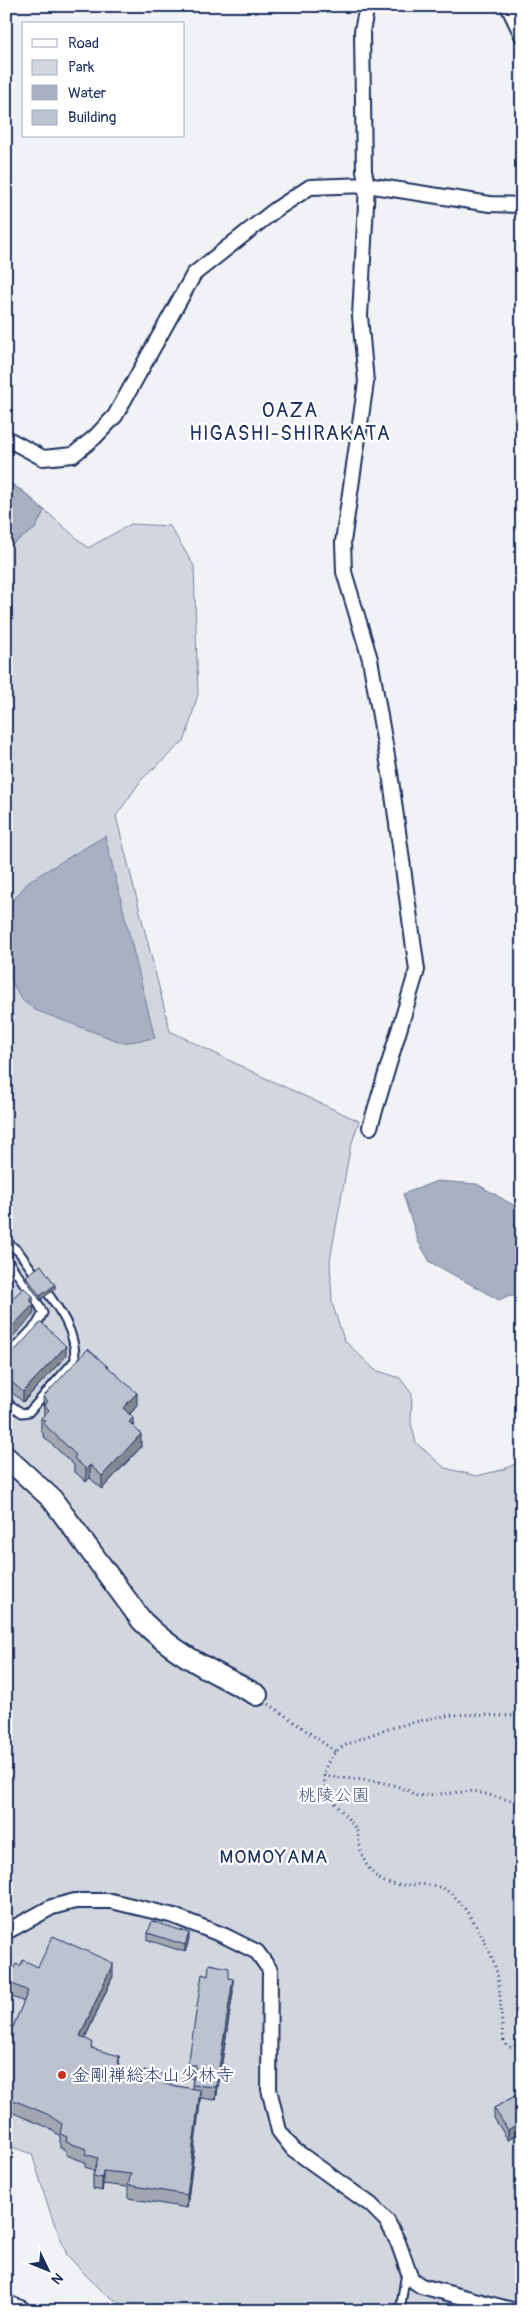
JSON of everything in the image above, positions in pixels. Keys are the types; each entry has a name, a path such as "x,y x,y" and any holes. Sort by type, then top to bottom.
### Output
{"street":[{"path":"367,6 362,32 364,171 367,185 360,316 366,382 343,542 344,572 370,658 390,774 417,970 370,1127"},
{"path":"508,6 522,35"},
{"path":"6,438 44,458 73,455 115,416 194,274 275,210 310,187 367,185 490,204 522,206"},
{"path":"6,1457 52,1498 142,1621 154,1633 169,1647 257,1695"},
{"path":"6,1932 52,1907 75,1901 111,1901 174,1916 225,1936 257,1952 270,1970 269,2089 279,2131 293,2149 371,2205 387,2221 398,2242 411,2278 421,2286 514,2310"},
{"path":"6,2306 20,2311"}],"lane":[{"path":"6,1241 20,1252 57,1306 70,1329 75,1348 75,1360 30,1412 22,1413 6,1402"},
{"path":"6,1251 8,1261 40,1305 43,1313 37,1324 6,1357"},
{"path":"400,2311 406,2267"}],"path":[{"path":"257,1695 336,1752"},
{"path":"522,1715 446,1716 392,1727 336,1752 328,1764 324,1776 331,1797 356,1829 364,1860 379,1878 387,1884 420,1883 434,1885 454,1896 461,1904 485,1944 495,1968 499,1984 504,2042 508,2047 513,2047 522,2042"},
{"path":"324,1776 395,1785 409,1790 417,1796 474,1791 504,1799 522,1801"}],"green space":[{"name":"桃陵公園","path":"6,481 24,492 88,548 131,524 170,526 194,566 198,694 185,740 142,779 116,816 170,1031 263,1077 359,1121 350,1149 330,1260 332,1303 344,1340 375,1370 400,1378 412,1394 411,1423 416,1443 445,1468 476,1476 502,1470 522,1461 522,2311 132,2311 100,2290 67,2255 50,2212 32,2154 6,2145"}],"water":[{"path":"6,481 24,492 44,511 35,529 6,548"},
{"path":"105,836 155,1038 123,1043 35,1010 22,1000 12,982 6,960 6,911 16,897 29,881"},
{"path":"437,1181 477,1184 522,1210 522,1298 510,1295 499,1300 430,1262 418,1241 403,1194"}],"building":[{"path":"41,1265 55,1285 40,1296 26,1276"},
{"path":"24,1288 33,1296 29,1300 34,1304 6,1333 6,1305"},
{"path":"41,1322 66,1346 23,1392 6,1377 6,1360"},
{"path":"88,1349 137,1393 123,1408 133,1418 129,1422 141,1434 102,1476 90,1465 86,1469 74,1458 76,1455 43,1423 45,1421 41,1418 49,1410 44,1405 48,1401 43,1397"},
{"path":"152,1921 189,1933 185,1945 148,1933"},
{"name":"金剛禅総本山少林寺","path":"53,1936 113,1963 80,2036 92,2042 91,2048 119,2056 118,2069 111,2068 109,2074 142,2079 144,2071 166,2074 164,2084 200,2090 187,2195 128,2185 131,2174 103,2171 102,2178 93,2176 98,2158 85,2154 87,2149 66,2142 67,2137 60,2134 62,2124 47,2114 6,2097 6,2024 13,2027 28,1991 8,1982 16,1964 20,1966 23,1960 38,1967"},
{"path":"209,1964 229,1968 229,1978 233,1979 216,2087 192,2085 196,2065 188,2065 202,1974 208,1976"},
{"path":"522,2092 522,2121 508,2130 494,2108"}],"place":[{"name":"金剛禅総本山少林寺","path":"62,2075"}],"district":[{"name":"OAZA HIGASHI-SHIRAKATA","path":"290,422"},
{"name":"MOMOYAMA","path":"274,1856"}]}
